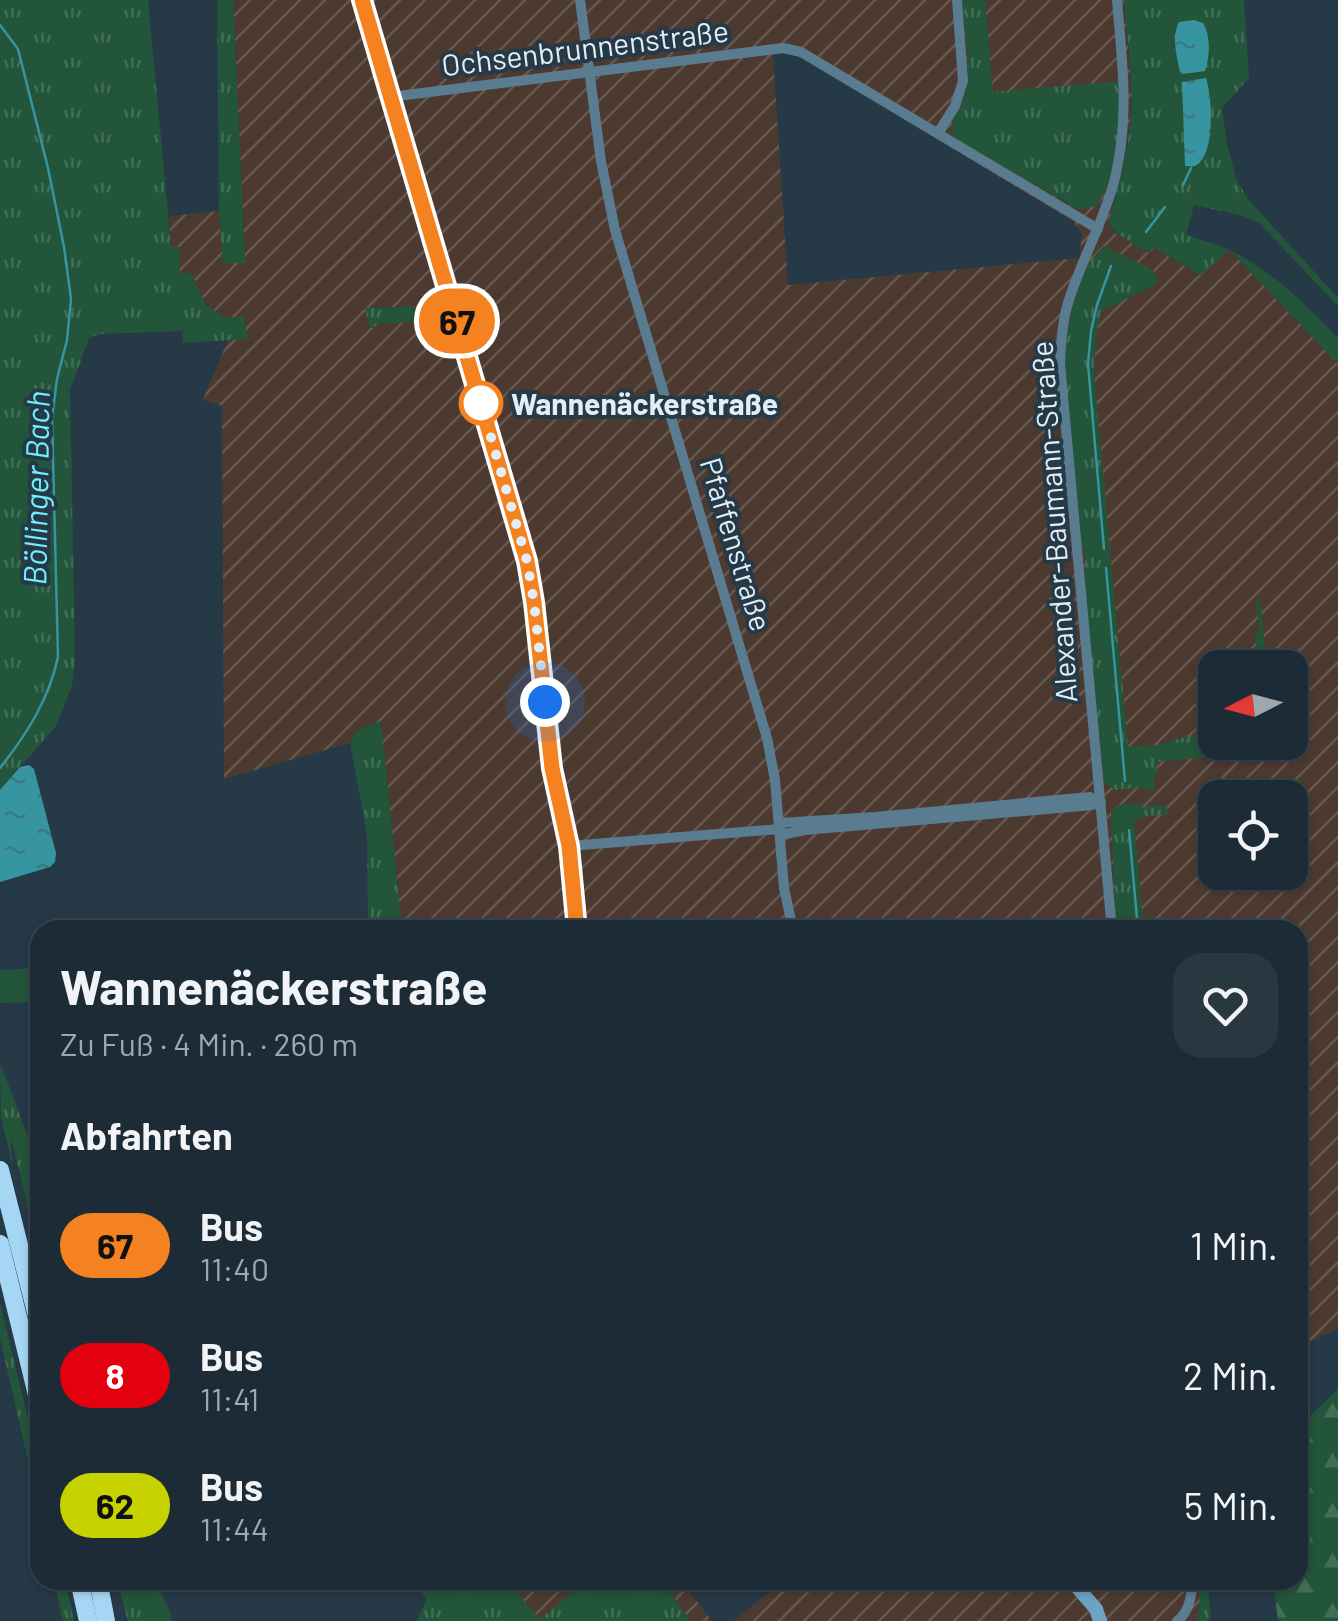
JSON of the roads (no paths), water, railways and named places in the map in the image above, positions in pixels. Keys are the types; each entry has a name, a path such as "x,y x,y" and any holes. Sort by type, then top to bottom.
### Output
{"highway":[{"path":"0,1170 30,1288"},
{"path":"0,1244 30,1366"},
{"path":"81,1590 88,1621"},
{"path":"100,1590 106,1621"}],"street":[{"path":"362,0 527,561 552,768 569,846 576,920"},
{"name":"Pfaffenstraße","path":"580,0 601,161 615,230 767,738 775,780 784,888 792,920"},
{"path":"938,134 956,106 964,80 957,0"},
{"name":"Alexander-Baumann-Straße","path":"1111,920 1060,364 1068,301 1114,182 1124,121 1126,98 1118,0"},
{"name":"Ochsenbrunnenstraße","path":"390,96 783,48 801,52 1098,229"},
{"path":"569,846 971,812 1090,796 1101,802"},
{"path":"1080,1590 1096,1609 1100,1621"},
{"path":"1180,1619 1188,1608 1191,1590"}],"water":[{"path":"1179,22 1203,23 1207,34 1207,65 1205,71 1183,74 1177,60 1175,34"},
{"path":"1206,78 1211,109 1208,145 1198,164 1185,166 1182,82"},
{"path":"29,765 34,769 55,862 0,882 0,790 20,767"}],"waterway":[{"name":"Böllinger Bach","path":"0,25 18,49 48,168 71,299 52,418 58,657 36,716 0,768"},
{"path":"1183,185 1191,168"},
{"path":"1146,232 1165,207"},
{"path":"1104,549 1088,364 1097,305 1111,266"},
{"path":"1106,568 1125,781"},
{"path":"1129,830 1137,920"}],"place":[{"name":"Wannenäckerstraße","path":"481,403"}]}
